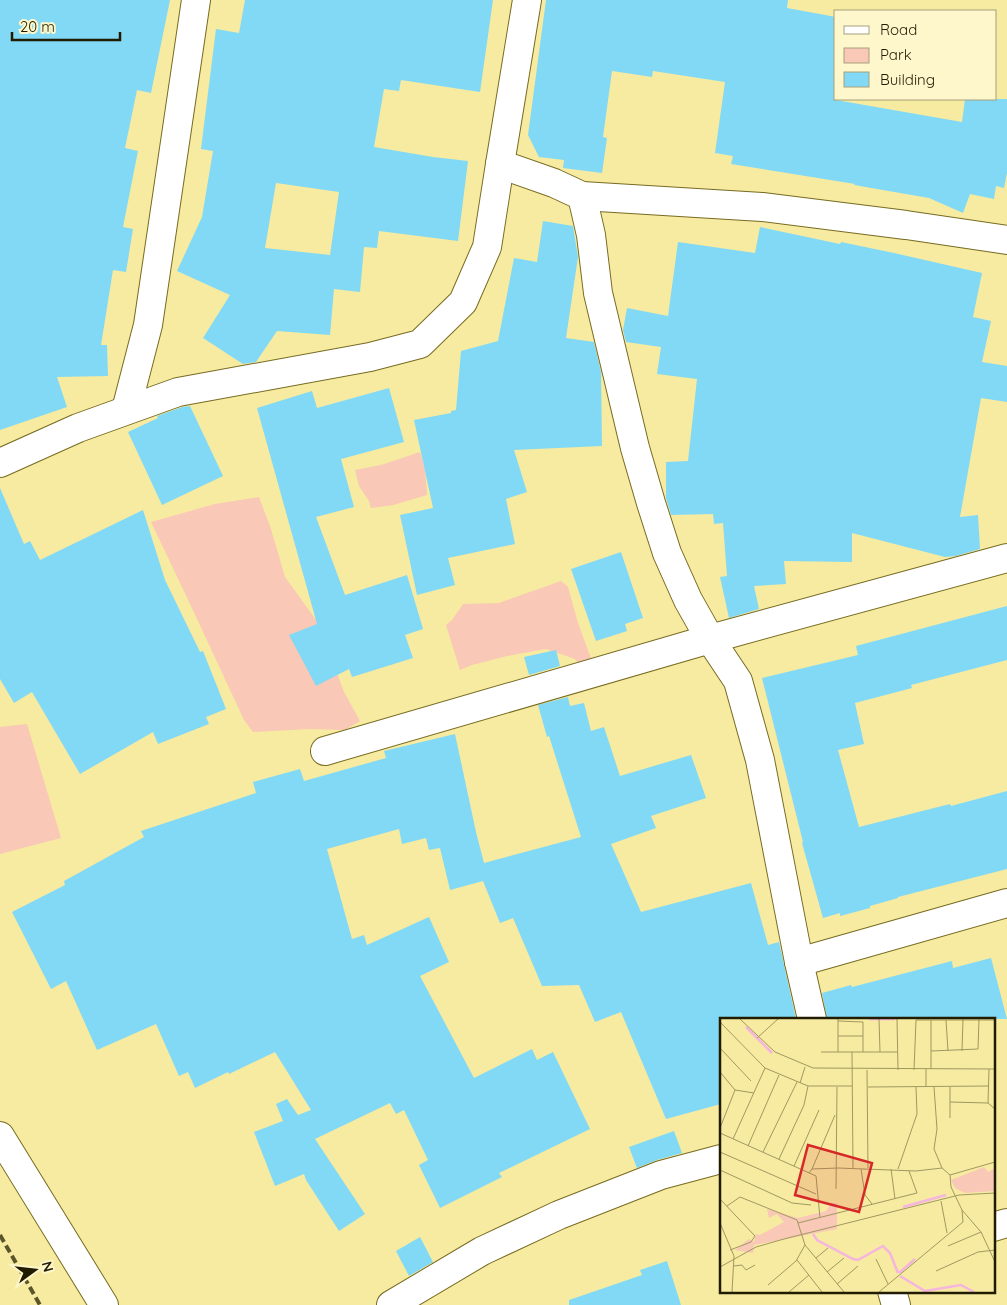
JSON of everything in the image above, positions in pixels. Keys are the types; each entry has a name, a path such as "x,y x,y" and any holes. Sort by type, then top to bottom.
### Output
{"street":[{"path":"126,410 148,325 196,0"},
{"path":"0,463 78,428 178,392 370,357 420,344 463,302 487,246 527,0"},
{"path":"500,164 554,183 582,196 762,208 906,225 1007,240"},
{"path":"582,196 591,235 598,293 637,457 667,554 688,600 710,639 738,682 760,760 798,962 812,1018"},
{"path":"325,751 710,639 1007,558"},
{"path":"798,962 1007,903"},
{"path":"0,1136 104,1305"},
{"path":"391,1305 482,1251 559,1215 661,1175 720,1159"},
{"path":"994,1227 1007,1223"},
{"path":"892,1292 896,1305"}],"green space":[{"path":"420,452 425,469 427,495 393,505 371,508 369,501 359,486 355,470 381,465"},
{"path":"259,497 271,529 285,577 319,624 344,692 360,721 345,730 310,729 253,732 244,720 151,522 215,504"},
{"path":"561,581 568,587 578,623 592,661 579,664 575,659 546,649 507,656 460,670 446,625 452,620 463,604 499,603"},
{"path":"27,724 61,838 0,854 0,727"}],"building":[{"path":"0,0 170,0 151,93 137,90 125,148 138,151 123,227 133,229 126,272 113,270 101,345 107,345 108,376 57,377 67,407 0,430"},
{"path":"245,0 493,0 480,92 401,80 399,91 384,89 374,147 468,161 458,241 379,231 377,248 364,247 360,292 334,289 330,335 277,331 256,362 243,364 203,338 230,295 177,271 202,217 213,151 201,149 216,29 239,33","holes":["276,183 339,192 330,255 265,248"]},
{"path":"546,0 788,0 787,8 834,17 834,100 962,122 965,100 1007,99 1007,173 1004,188 996,186 994,199 970,194 963,213 929,198 731,164 733,156 715,153 725,82 653,71 652,77 612,71 603,137 607,138 602,173 563,168 564,160 539,157 528,135"},
{"path":"543,221 573,226 578,257 566,338 594,342 601,372 602,446 514,450 527,492 506,499 515,544 448,558 455,585 417,595 400,515 433,508 414,420 451,413 451,411 456,410 461,351 498,341 514,258 537,262"},
{"path":"760,227 840,244 841,242 982,273 973,317 991,321 982,362 1007,366 1007,402 981,398 960,517 978,515 980,549 945,557 852,533 852,562 784,561 786,584 754,586 759,609 729,618 720,577 727,576 723,523 714,524 713,514 671,515 666,498 666,462 688,461 697,379 657,374 661,347 626,342 623,330 627,308 668,316 678,242 755,253"},
{"path":"389,388 404,442 341,459 354,507 316,517 345,595 407,575 423,629 405,635 413,658 352,677 349,669 316,686 289,635 317,624 257,408 312,391 317,408"},
{"path":"190,406 223,476 162,505 128,432 158,418 157,416"},
{"path":"0,488 24,544 30,541 40,560 143,510 165,580 200,652 203,651 226,709 206,717 209,724 158,744 153,732 80,774 32,692 14,703 0,679"},
{"path":"621,552 643,618 625,624 627,631 596,641 571,569"},
{"path":"1007,606 1007,660 911,685 912,688 855,703 864,744 838,750 859,827 1007,791 1007,869 898,897 870,906 870,908 840,916 840,913 823,918 802,843 762,678 858,655 856,646"},
{"path":"556,650 560,666 529,675 524,657"},
{"path":"568,697 570,706 584,703 591,731 604,727 620,776 691,755 706,798 651,816 656,828 611,844 641,912 751,883 768,945 779,942 796,1018 720,1018 720,1104 666,1119 621,1012 595,1022 579,985 542,986 513,918 500,923 483,881 450,890 440,848 429,850 426,838 402,844 399,829 327,849 352,939 364,935 367,945 429,917 449,962 420,976 474,1078 532,1049 537,1060 553,1052 590,1129 499,1173 502,1177 440,1208 419,1165 428,1160 404,1110 396,1114 390,1103 315,1139 365,1214 339,1231 304,1174 275,1186 254,1132 283,1121 276,1104 287,1099 298,1115 311,1110 275,1052 195,1088 188,1072 179,1076 156,1024 97,1050 66,981 51,989 12,912 65,885 64,881 144,837 141,831 256,793 253,782 300,769 304,781 386,758 384,751 455,734 484,863 581,837 538,705"},
{"path":"991,958 1007,1019 827,1018 822,993 952,961 953,968"},
{"path":"674,1131 682,1153 637,1168 629,1147"},
{"path":"420,1237 433,1262 409,1276 396,1251"},
{"path":"667,1261 681,1305 569,1305 569,1300 642,1275 640,1270"}],"railway":[{"path":"0,1235 40,1305"}]}
